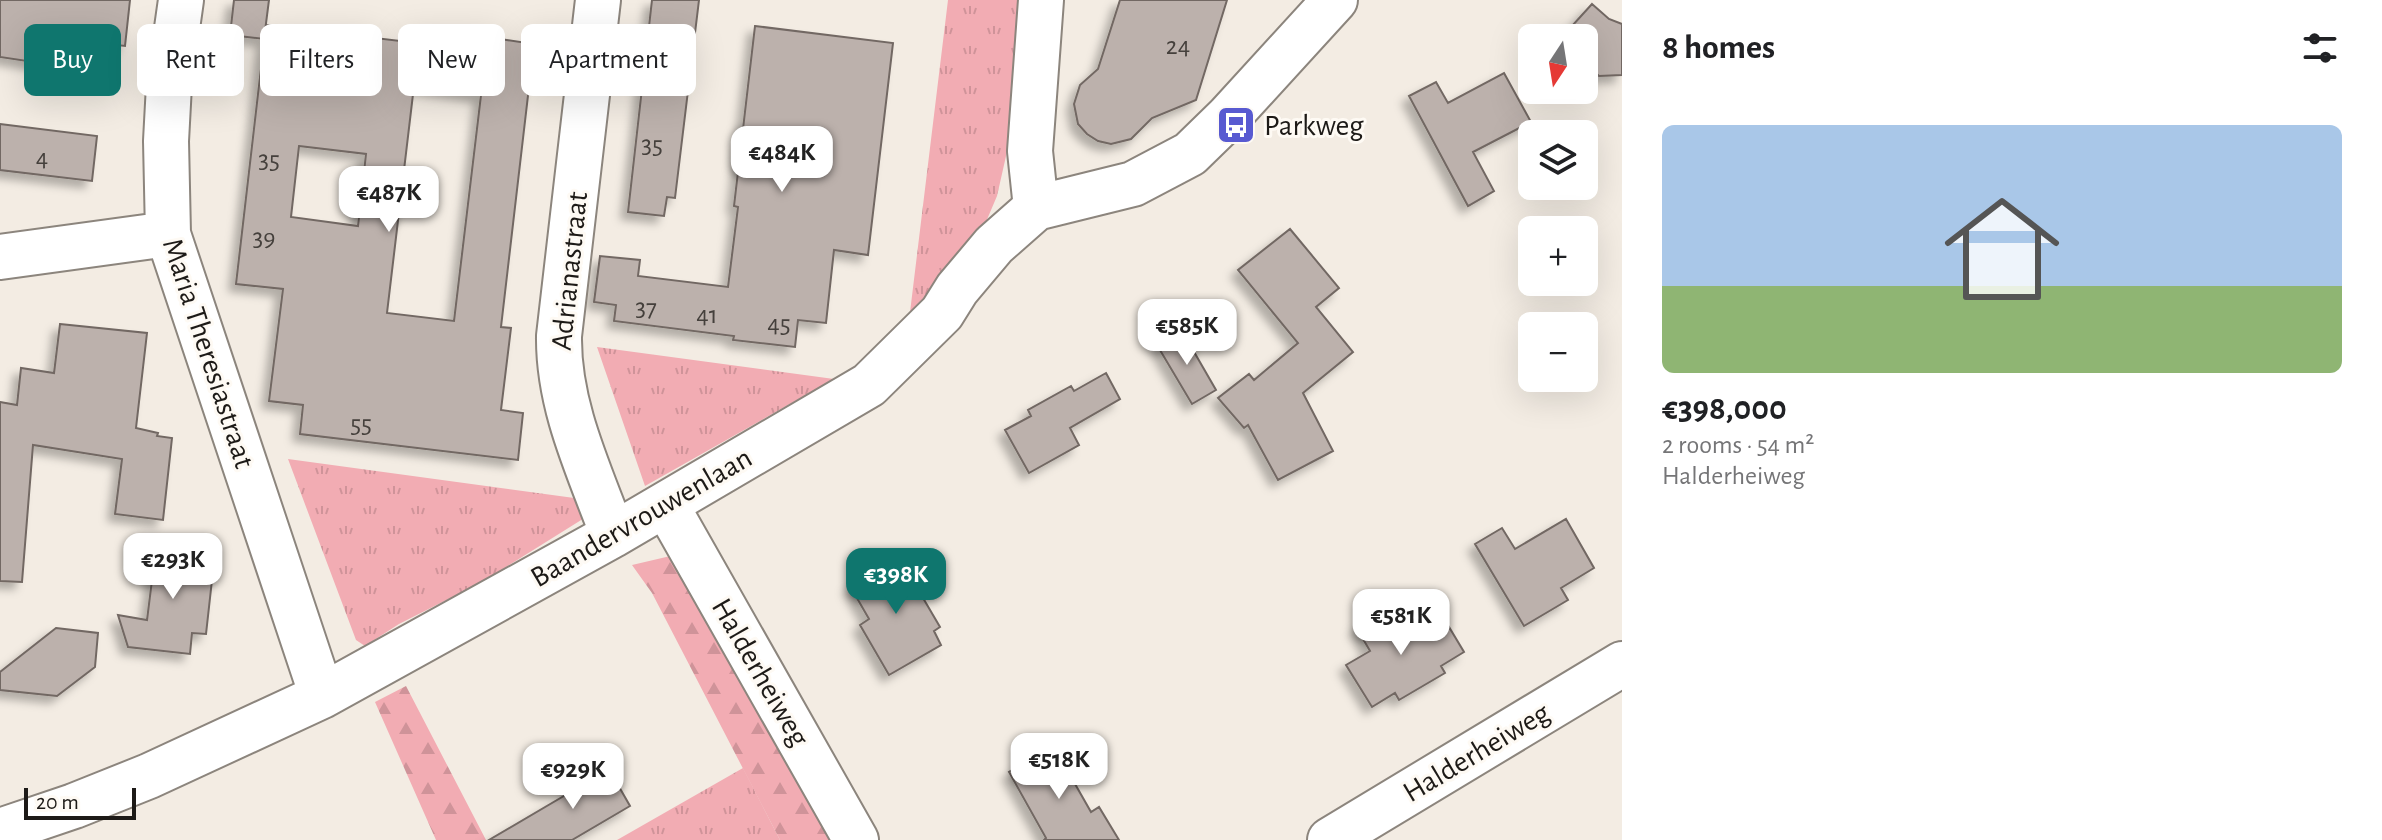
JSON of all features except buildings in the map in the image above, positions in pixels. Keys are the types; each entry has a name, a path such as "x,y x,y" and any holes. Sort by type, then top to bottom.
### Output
{"street":[{"name":"Maria Theresiastraat","path":"181,0 169,85 166,141 168,234 322,696"},
{"name":"Adrianastraat","path":"598,0 559,336 559,363 581,453 613,535"},
{"path":"1041,0 1030,151 1036,208 1133,184 1190,154 1335,0"},
{"name":"Baandervrouwenlaan","path":"0,831 149,776 322,696 666,505 869,385 942,313 957,289 994,245 1036,208"},
{"path":"0,257 168,234"},
{"name":"Halderheiweg","path":"666,505 856,840"},
{"name":"Halderheiweg","path":"1330,840 1622,664"}],"green space":[{"path":"948,0 1026,0 1011,134 997,196 963,276 907,337"},
{"path":"597,347 834,379 645,486"},
{"path":"288,459 589,500 586,517 482,582 399,624 365,646 356,640"},
{"path":"679,554 830,840 780,840 652,593 632,565"},
{"path":"406,686 486,840 436,840 375,702"},
{"path":"743,768 780,840 617,840"}],"place":[{"name":"Parkweg","path":"1236,125"}]}
